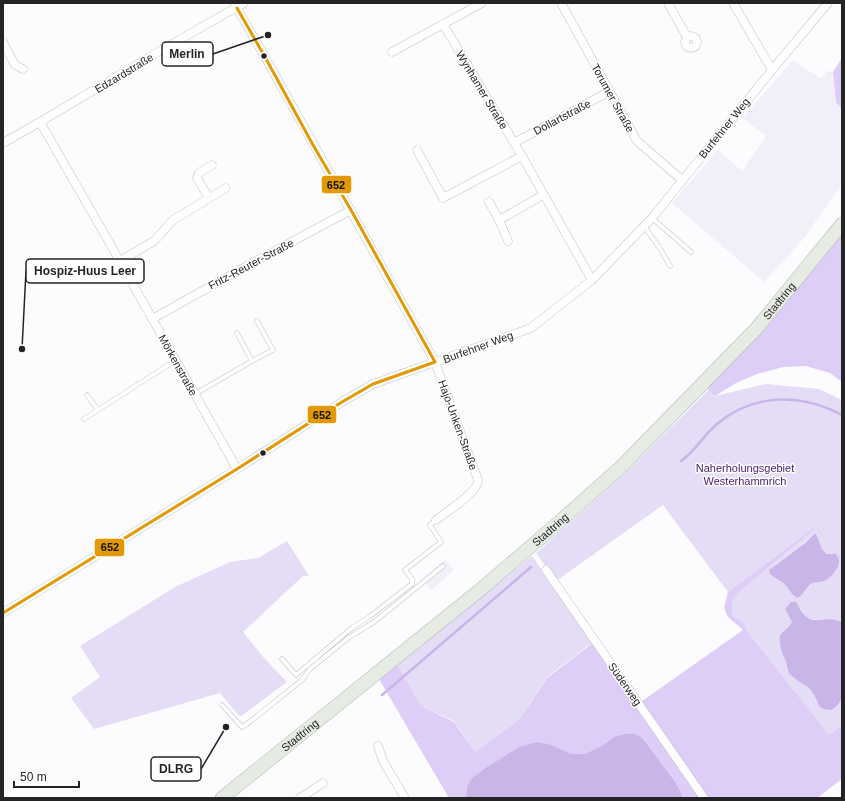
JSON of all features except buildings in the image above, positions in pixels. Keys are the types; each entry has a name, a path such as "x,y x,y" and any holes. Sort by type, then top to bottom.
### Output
{"highway":[{"name":"Stadtring","path":"222,798 480,590 621,467 756,329 842,224"}],"street":[{"name":"Edzardstraße","path":"3,143 235,5 244,3"},
{"path":"392,52 482,3"},
{"name":"Torumer Straße","path":"560,3 637,141 682,180"},
{"path":"668,3 687,37"},
{"path":"733,3 772,70"},
{"name":"Burfehner Weg","path":"3,613 362,390 374,384 531,328 592,280 652,218 828,3"},
{"name":"Hajo-Unken-Straße","path":"235,5 435,362 478,480 478,483 472,493 436,520"},
{"name":"Wynhamer Straße","path":"443,24 522,156 592,280"},
{"path":"3,42 16,65 23,69"},
{"name":"Dollartstraße","path":"514,143 610,91"},
{"name":"Mörkenstraße","path":"40,122 237,469"},
{"path":"417,150 443,198 522,156"},
{"path":"209,198 197,178 199,173 212,164"},
{"path":"120,261 154,241 173,220 226,188"},
{"path":"499,220 543,195"},
{"path":"489,202 508,240"},
{"name":"Fritz-Reuter-Straße","path":"152,319 351,210"},
{"name":"Süderweg","path":"546,570 704,798"},
{"path":"378,746 383,761 405,798"},
{"path":"300,798 324,783"}],"lane":[{"path":"652,218 691,252"},
{"path":"644,226 670,266"},
{"path":"195,394 273,350 257,322"},
{"path":"236,333 252,361"},
{"path":"84,419 176,360"},
{"path":"87,395 98,410"},
{"path":"418,587 406,570 441,542 430,525 436,520"},
{"path":"222,705 242,727 247,724 302,680 310,669 348,638 374,622 443,566"},
{"path":"282,659 296,675 354,627 412,584 412,579"}],"shaded area":[{"path":"842,58 842,109 836,102 833,72"},
{"path":"793,60 821,79 827,71 833,72 836,102 842,109 842,184 804,238 764,282 672,203 718,150 742,171 766,136 743,118"},
{"path":"842,229 842,382 830,373 806,366 783,367 757,374 736,383 715,396 705,386"},
{"path":"816,526 842,561 816,528 740,591 732,600 732,615 745,624 747,631 829,735 842,725 842,779 817,798 681,798 682,795 635,734 614,737 603,745 585,754 571,754 561,750 519,747 472,778 467,786 466,798 449,798 379,679 397,664 421,706 454,722 475,752 520,719 547,678 594,642 638,704 743,630 728,617 724,608 728,592"},
{"path":"814,534 816,534 822,549 827,554 836,554 839,563 837,569 831,577 824,581 811,584 798,598 793,595 784,584 770,574 769,570 805,543"},
{"path":"445,560 454,570 432,590 422,579"},
{"path":"791,602 796,602 804,615 812,620 833,619 842,623 842,699 836,707 831,710 820,707 810,690 788,671 786,661 782,653 780,635 792,622 785,609"},
{"path":"625,734 635,734 643,739 675,782 682,795 681,798 466,798 467,786 472,778 519,747 537,742 551,745 571,754 585,754 603,745 614,737"}],"green space":[{"name":"Naherholungsgebiet Westerhammrich","path":"766,384 819,389 842,400 842,559 816,526 728,592 663,505 556,581 536,553 632,467 709,389 715,396"},
{"path":"816,528 842,561 842,623 833,619 816,620 808,618 798,606 785,609 792,622 780,635 787,667 791,674 812,692 819,706 836,707 842,699 842,725 829,735 747,631 745,624 732,615 732,600 740,591","holes":["814,534 816,535 819,544 827,554 830,555 816,581 809,586 801,596 789,589 770,574 775,565"]},
{"path":"287,541 309,576 303,576 243,632 264,658 287,682 240,717 220,693 94,729 71,698 100,677 80,646 175,587 230,562 258,558"},
{"path":"532,556 594,641 547,677 520,719 475,752 454,721 421,706 397,664"}],"waterway":[{"path":"681,461 691,453 717,424 746,406 762,402 794,400 810,403 842,415"},
{"path":"382,695 531,567"}],"transit line":[{"name":"652","path":"237,8 435,362"},
{"name":"652","path":"3,613 237,469 342,402 373,384 435,362"}],"place":[{"name":"Merlin","path":"268,35"},
{"name":"Hospiz-Huus Leer","path":"22,349"},
{"name":"DLRG","path":"226,727"}]}
